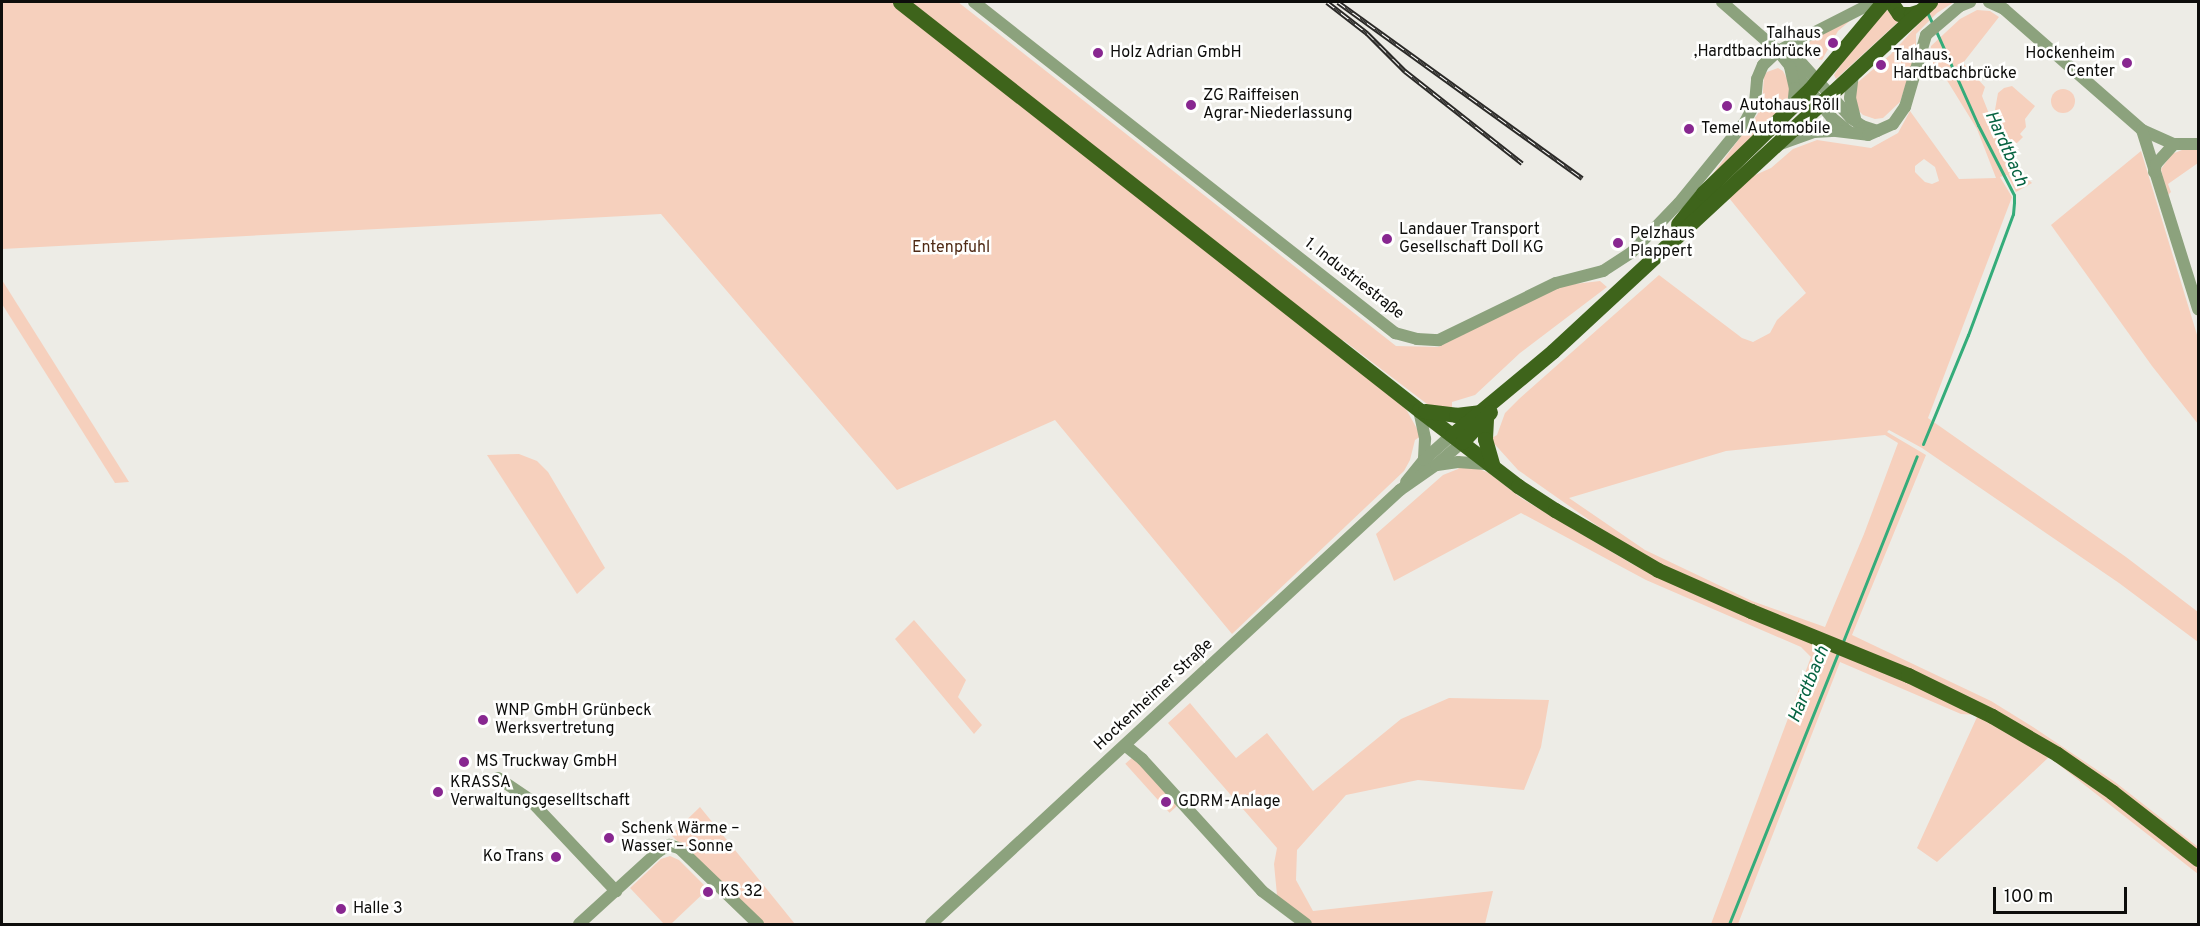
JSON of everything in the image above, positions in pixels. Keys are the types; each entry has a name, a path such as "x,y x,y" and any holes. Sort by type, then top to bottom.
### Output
{"main road":[{"path":"900,2 1419,410 1546,504 1626,553 1702,590 1918,679 2025,734 2112,792 2199,859"},
{"path":"1649,262 1703,194 1814,84 1883,2"},
{"path":"1891,2 1899,14 1911,14 1925,6"},
{"path":"1649,262 1925,6"},
{"name":"Hockenheimer Straße","path":"1457,439 1482,416 1498,397 1649,262"},
{"path":"1419,410 1482,416 1492,464"}],"street":[{"name":"1. Industriestraße","path":"974,2 1395,333 1417,339 1439,340 1556,283 1603,271 1630,253 1694,186 1745,122 1755,103 1760,68 1778,51"},
{"path":"1722,2 1778,51 1790,66 1814,84"},
{"path":"1778,51 1874,2"},
{"path":"1773,146 1814,132 1853,127 1879,131 1893,124 1902,113 1929,31 1970,2"},
{"path":"1989,2 2004,9 2142,130 2174,144 2199,144"},
{"path":"1778,51 1797,58 1826,99 1853,127"},
{"path":"1790,66 1795,88 1793,106"},
{"path":"1853,74 1850,98 1853,127"},
{"path":"2142,130 2199,309"},
{"path":"2154,172 2156,164 2174,144"},
{"path":"1419,410 1430,463 1492,464"},
{"name":"Hockenheimer Straße","path":"931,924 1457,439"},
{"path":"1126,746 1143,759 1262,891 1306,924"},
{"path":"498,778 529,798 616,891"},
{"path":"579,924 669,845 679,848 758,924"}],"green space":[{"name":"Entenpfuhl","path":"2,2 958,2 1396,346 1438,347 1558,286 1600,281 1607,287 1520,353 1475,395 1452,402 1452,411 1427,404 1343,340 1335,350 1406,409 1421,436 1415,440 1410,460 1404,471 1232,634 1055,420 897,490 661,214 2,249"},
{"path":"1939,2 1954,2 1937,13 1916,34 1916,54 1900,102 1883,118 1875,119 1863,115 1858,110 1854,98 1857,83 1890,55"},
{"path":"1887,10 1899,21 1836,79 1834,75 1844,60 1878,16"},
{"path":"1977,10 1990,11 1999,17 1963,63 1985,87 1982,96 2006,157 2032,183 2016,192 2007,175 2000,177 2012,197 1928,418 2126,557 2198,612 2198,642 2119,583 1922,448 1889,430 1887,432 1926,455 1852,635 1991,701 2033,727 2115,782 2198,847 2198,854 2080,764 1675,573 1619,541 1518,470 1490,439 1497,435 1505,413 1519,399 1659,275 1742,338 1753,342 1770,333 1777,320 1806,293 1725,193 1737,183 1771,168 1793,149 1817,140 1871,148 1898,133 1910,111 1959,179 1996,178 1977,129 1948,82 1929,60 1931,46 1960,19","holes":["1924,159 1935,167 1939,181 1932,184 1925,182 1915,172 1915,166","1885,435 1898,443 1864,534 1825,627 1752,601 1645,550 1569,498 1726,451"]},
{"path":"1851,20 1838,31 1822,60 1811,57 1801,44"},
{"path":"1778,68 1783,71 1791,87 1789,100 1685,211 1757,115 1762,106 1764,76 1767,72"},
{"path":"2012,86 2035,106 2025,119 2026,127 2020,134 2023,137 2015,145 2009,139 1995,110 1998,93"},
{"path":"2063,89 2071,93 2075,101 2071,109 2063,113 2055,109 2051,101 2055,93"},
{"path":"2182,150 2198,150 2198,163 2168,184 2171,192 2167,196 2161,169 2172,154"},
{"path":"2141,151 2198,338 2198,424 2152,366 2051,225"},
{"path":"2,280 129,482 115,483 2,304"},
{"path":"519,454 537,461 548,472 605,568 577,594 487,455"},
{"path":"1461,465 1469,465 1489,473 1521,498 1632,564 1732,611 1816,642 1943,696 1979,715 2049,757 1937,862 1917,848 1978,715 1961,714 1840,662 1738,924 1711,924 1811,657 1801,647 1646,580 1521,513 1394,581 1376,534 1443,475 1458,469"},
{"path":"914,620 966,680 958,697 982,725 974,734 895,639"},
{"path":"1449,698 1549,700 1541,747 1524,790 1418,780 1346,795 1297,850 1296,880 1313,911 1493,891 1485,924 1313,924 1288,908 1277,895 1274,864 1277,848 1168,723 1190,703 1236,758 1267,733 1313,791 1401,719"},
{"path":"1135,755 1179,804 1170,813 1125,764"},
{"path":"2049,757 2107,794 2198,864 2198,874"},
{"path":"700,807 795,924 764,924 671,835"},
{"path":"670,856 679,860 708,889 671,924 664,924 630,888 661,859"}],"waterway":[{"name":"Hardtbach","path":"1927,12 1933,25"},
{"name":"Hardtbach","path":"1923,444 1968,335 2013,214 2014,202 2014,195 1978,125 1936,31"},
{"name":"Hardtbach","path":"1842,644 1917,456"},
{"name":"Hardtbach","path":"1729,924 1838,653"}],"railway":[{"path":"1327,2 1367,33 1405,71 1522,163"},
{"path":"1338,2 1582,178"}],"place":[{"name":"Talhaus ,Hardtbachbrücke","path":"1833,43"},
{"name":"Holz Adrian GmbH","path":"1098,53"},
{"name":"Hockenheim Center","path":"2127,63"},
{"name":"Talhaus, Hardtbachbrücke","path":"1881,65"},
{"name":"ZG Raiffeisen Agrar-Niederlassung","path":"1191,105"},
{"name":"Autohaus Röll","path":"1727,106"},
{"name":"Temel Automobile","path":"1689,129"},
{"name":"Landauer Transport Gesellschaft Doll KG","path":"1387,239"},
{"name":"Pelzhaus Plappert","path":"1618,243"},
{"name":"WNP GmbH Grünbeck Werksvertretung","path":"483,720"},
{"name":"MS Truckway GmbH","path":"464,762"},
{"name":"KRASSA Verwaltungsgeselltschaft","path":"438,792"},
{"name":"GDRM-Anlage","path":"1166,802"},
{"name":"Schenk Wärme – Wasser – Sonne","path":"609,838"},
{"name":"Ko Trans","path":"556,857"},
{"name":"KS 32","path":"708,892"},
{"name":"Halle 3","path":"341,909"}]}
